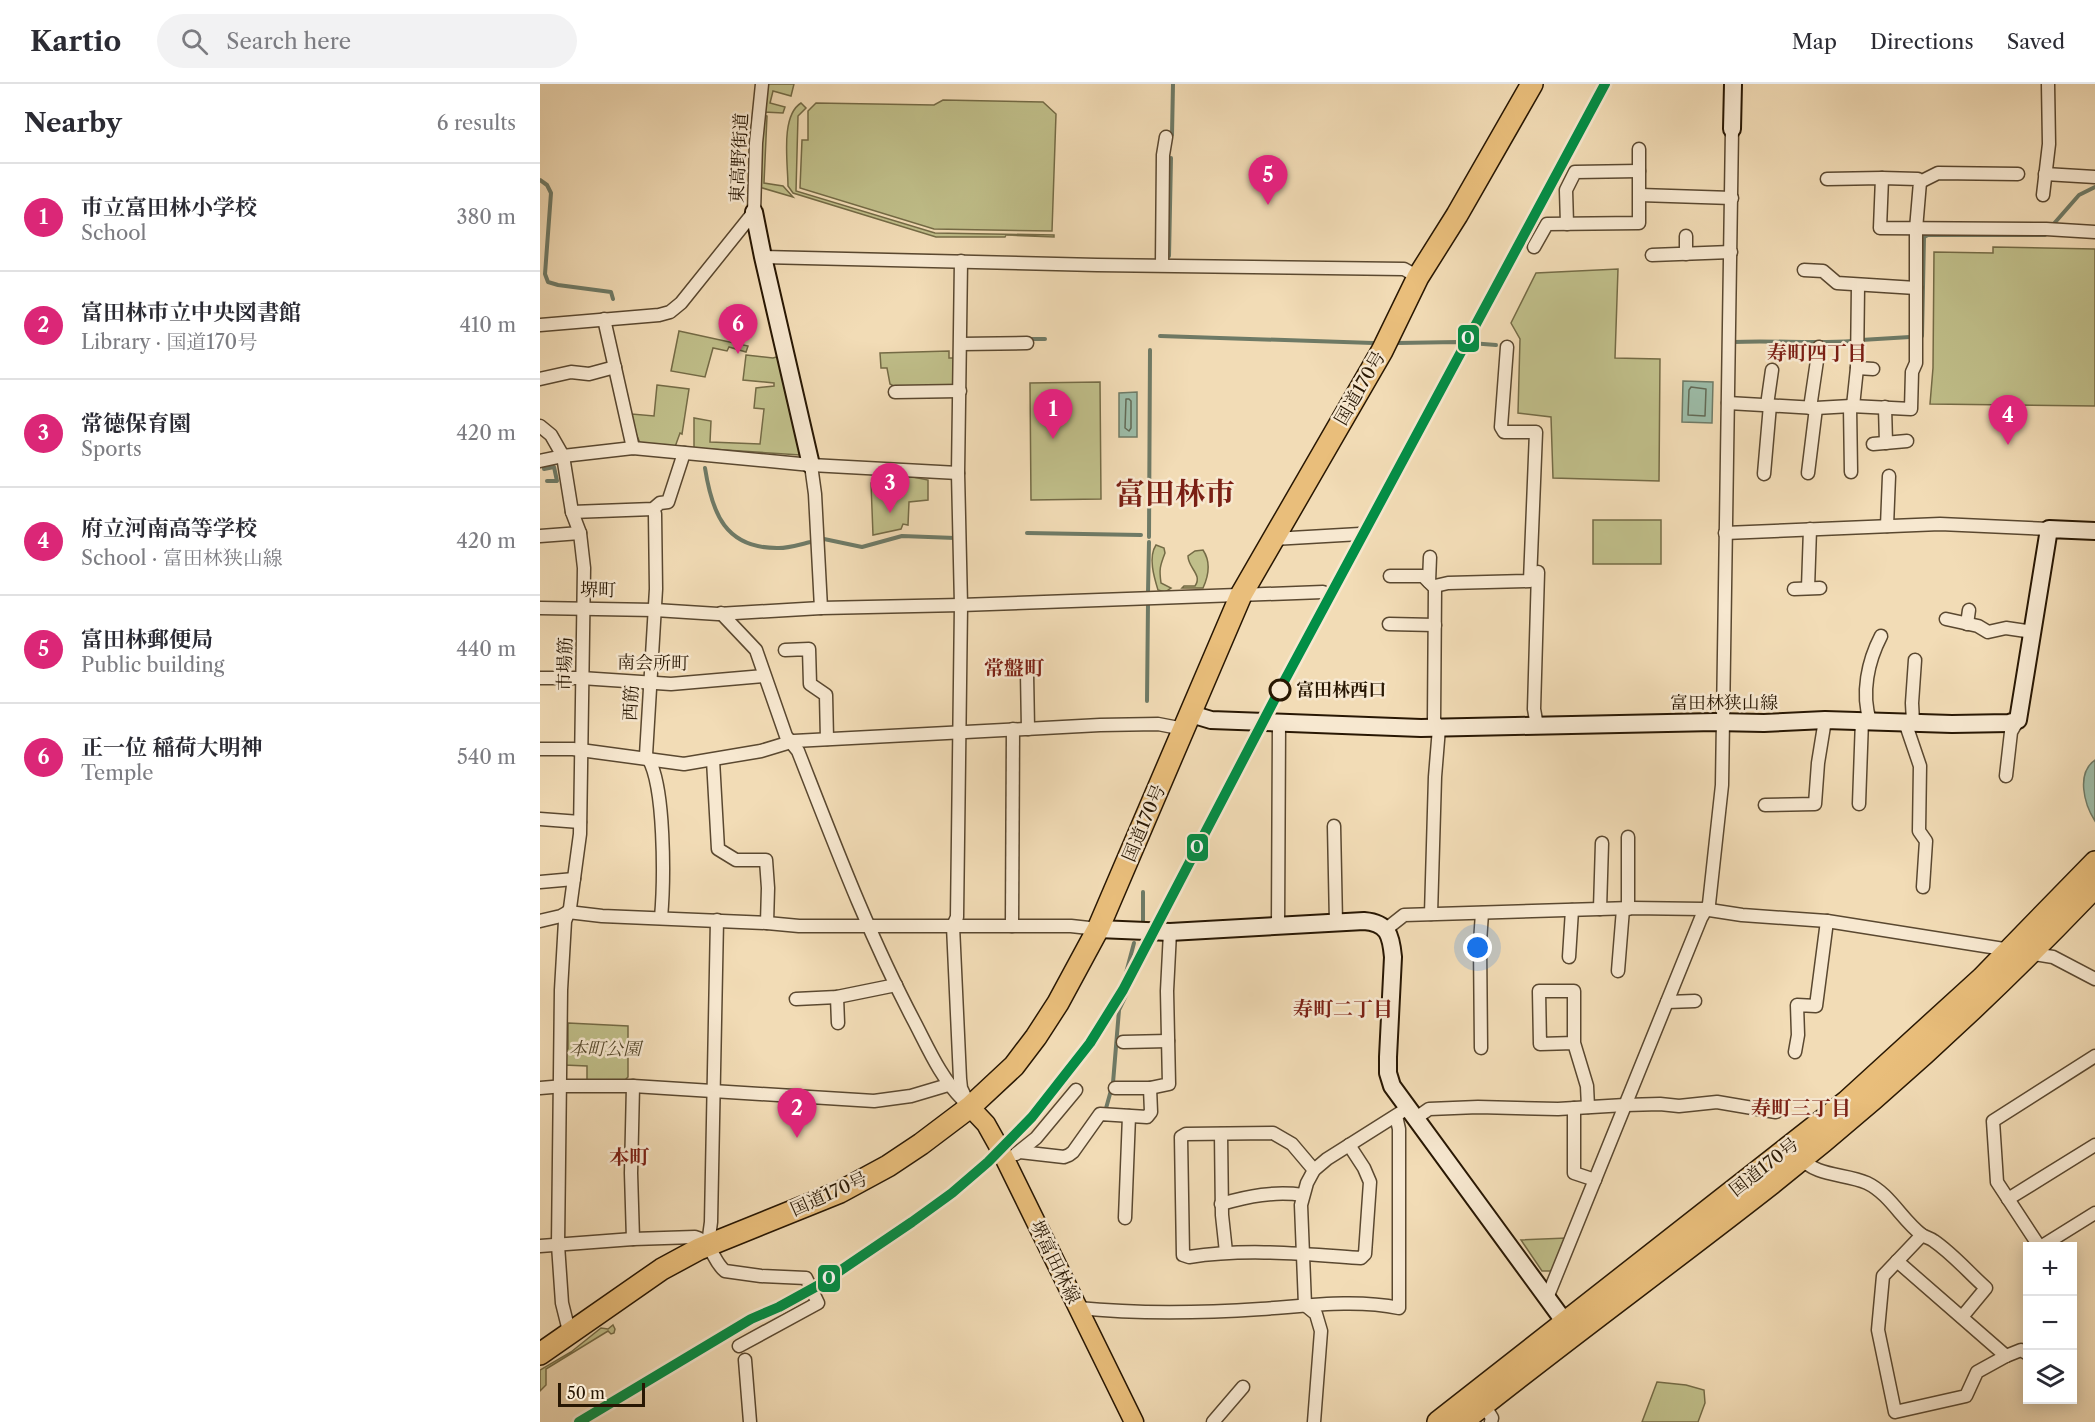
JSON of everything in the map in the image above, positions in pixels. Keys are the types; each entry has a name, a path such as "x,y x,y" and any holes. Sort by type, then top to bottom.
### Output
{"highway":[{"name":"国道170号","path":"540,1354 662,1269 708,1244 840,1192 921,1144 970,1107 1014,1066 1036,1037 1064,992 1098,929 1241,595 1382,351 1418,277 1457,215 1532,84"},
{"name":"国道170号","path":"1438,1422 1569,1329 1914,1063 2020,952 2095,862"},
{"name":"国道170号","path":"2020,952 2095,887"},
{"name":"国道170号","path":"1462,1422 1488,1413 1569,1329"}],"main road":[{"path":"1732,129 1733,84"},
{"path":"754,212 811,465"},
{"path":"2018,720 2049,529 2095,531"},
{"name":"富田林狭山線","path":"1188,722 1211,720 1439,728 1825,720 2009,723 2018,720"},
{"path":"1098,929 1170,932 1374,922 1385,930 1392,943 1393,957 1388,1073 1392,1086 1407,1114 1569,1329"},
{"name":"堺富田林線","path":"970,1107 1012,1156 1078,1308 1134,1422"}],"street":[{"name":"東高野街道","path":"540,325 670,312 681,303 754,212 756,143 762,84"},
{"path":"2043,195 2049,133 2048,84"},
{"path":"1547,1298 1708,904 1717,843 1722,785 1732,129"},
{"path":"1162,264 1163,155 1166,137"},
{"path":"1534,247 1547,224 1639,223 1639,149"},
{"path":"1567,224 1566,190 1575,172 1640,171"},
{"path":"1920,182 1938,173 2018,174"},
{"path":"2045,174 2095,177"},
{"path":"1882,178 1880,228 2048,229 2095,232"},
{"path":"1827,179 1918,179 1920,182"},
{"path":"1728,403 1813,408 1852,406 1911,409 1912,372 1916,363 1916,229 1920,182"},
{"path":"1640,195 1732,198"},
{"path":"1686,236 1686,254"},
{"path":"1652,255 1731,252"},
{"path":"763,257 1097,265 1404,268 1418,277"},
{"path":"961,261 958,473 961,605 957,917 953,926 960,1079 961,1088 970,1107"},
{"path":"1803,270 1823,271 1837,283 1916,288"},
{"path":"1851,472 1852,406 1857,368 1858,286"},
{"path":"604,319 633,448"},
{"path":"961,344 1027,343"},
{"path":"1390,576 1423,576 1435,586 1448,583 1530,581 1536,432 1504,432 1501,428 1507,347"},
{"path":"1808,473 1819,347"},
{"path":"540,379 571,372 589,374 615,367"},
{"path":"1857,368 1873,369"},
{"path":"1764,474 1772,370"},
{"path":"895,392 960,391"},
{"path":"1885,407 1886,443"},
{"name":"市場筋","path":"540,426 551,435 563,456 572,512 580,532 584,568 580,822 574,879 565,921 561,990 558,1245 562,1303 570,1335"},
{"path":"1873,444 1907,441"},
{"path":"540,461 633,448 811,465 958,473"},
{"path":"572,512 653,509 660,503 668,502 684,453"},
{"path":"811,465 815,494 821,608"},
{"path":"1887,526 1889,476"},
{"name":"西筋","path":"653,509 656,590 646,755 653,765 661,812 663,891 661,918"},
{"path":"1725,534 1940,524 2049,529"},
{"path":"1794,589 1814,588 1810,530"},
{"path":"540,536 559,536 580,532"},
{"path":"1273,539 1360,534"},
{"path":"1430,557 1435,626 1434,720 1439,728 1435,777 1431,914"},
{"path":"1537,726 1534,710 1538,572"},
{"name":"堺町","path":"540,608 721,613 1323,592"},
{"path":"1967,624 1969,610"},
{"path":"721,613 756,650 789,742 798,751 868,926 948,1085 970,1107"},
{"path":"1946,619 1989,632 2006,628 2033,632"},
{"path":"1389,624 1435,626"},
{"path":"1859,804 1869,668 1881,636"},
{"path":"785,650 809,643 810,684 826,694 827,739"},
{"path":"1915,660 1909,722 1920,766 1919,831 1926,841 1923,887"},
{"path":"1027,673 1028,729"},
{"name":"南会所町","path":"540,678 582,678 671,684 765,676"},
{"path":"1765,804 1815,804 1818,763 1825,720"},
{"path":"2006,776 2011,732 2018,720"},
{"path":"540,749 581,750 684,764 761,751 789,742 1188,722"},
{"path":"1278,926 1279,723"},
{"path":"1012,926 1013,729"},
{"path":"713,760 718,849 736,860 766,860 768,888 766,923"},
{"path":"540,819 580,822"},
{"path":"1334,826 1336,923"},
{"path":"1618,971 1625,909 1628,837"},
{"path":"1600,909 1602,843"},
{"path":"540,882 574,879"},
{"path":"1385,930 1404,915 1600,909 1705,909 1742,915 1827,921 2053,957 2095,979"},
{"path":"1569,957 1572,910"},
{"path":"540,921 568,912 602,916 717,920 799,926 1071,926 1098,929"},
{"path":"1481,1048 1482,913"},
{"path":"708,1244 711,1229 717,920"},
{"path":"1795,1053 1798,1035 1797,1005 1816,1006 1827,921"},
{"path":"1115,1088 1150,1088 1169,1084 1167,991 1170,932"},
{"path":"796,999 837,997 896,985"},
{"path":"1574,1043 1540,1044 1539,991 1574,991 1574,1043 1587,1086 1588,1107"},
{"path":"837,997 838,1023"},
{"path":"1667,1002 1695,1001"},
{"path":"1123,1042 1168,1041"},
{"path":"2038,1242 1997,1182 1993,1121 2095,1056"},
{"path":"540,1088 633,1086 874,1101 911,1096 948,1085"},
{"path":"633,1086 631,1173 633,1239"},
{"path":"1012,1156 1065,1157 1073,1152 1103,1114 1147,1117 1151,1112 1150,1088"},
{"path":"1012,1156 1036,1138 1076,1090"},
{"path":"1314,1422 1321,1330 1316,1314 1305,1305 1301,1213 1303,1195 1314,1170 1327,1159 1407,1114 1429,1109 1478,1107 1549,1109 1660,1104 1679,1106 1717,1102 1776,1112"},
{"path":"1574,1108 1574,1173 1595,1180"},
{"path":"1078,1308 1213,1312 1350,1304 1399,1308 1399,1129 1407,1114"},
{"path":"1125,1218 1129,1116"},
{"path":"1314,1170 1292,1143 1280,1135 1266,1132 1186,1134 1181,1137 1183,1255 1189,1257 1226,1252 1269,1252 1361,1258 1365,1254 1370,1182 1350,1145"},
{"path":"1221,1134 1221,1204 1226,1252"},
{"path":"2008,1199 2095,1145"},
{"path":"1797,1152 1807,1166 1870,1185 1881,1193 1922,1235 1934,1240 1986,1288 1962,1317"},
{"path":"1221,1204 1260,1194 1303,1195"},
{"path":"2048,1242 2095,1213"},
{"path":"1922,1235 1883,1276 1878,1330 1895,1412 1966,1396 1977,1372 2006,1356 2020,1350 2023,1352"},
{"path":"540,1246 695,1237 708,1244 725,1271 760,1276 806,1278 818,1303 739,1346"},
{"path":"1897,1261 2006,1356"},
{"path":"745,1360 750,1422"},
{"path":"1213,1422 1242,1387"}],"green space":[{"path":"768,84 794,84 791,96 773,91 770,103 785,107 783,113 764,112"},
{"path":"943,100 1043,102 1056,114 1052,231 934,229 800,188 802,140 808,140 808,111 816,103 934,105"},
{"path":"801,103 806,108 798,116 796,191 935,233 1054,235 1054,237 1006,235 1005,237 936,237 793,193 788,186 788,129 794,109"},
{"path":"763,115 767,116 764,183 783,186 793,197 759,187"},
{"path":"1993,247 2095,249 2095,406 1930,404 1933,368 1934,252 1993,253"},
{"path":"1618,269 1615,358 1660,359 1659,481 1553,478 1551,417 1518,413 1520,339 1511,323 1536,273"},
{"path":"679,331 748,346 746,352 729,347 727,351 713,348 705,377 671,371"},
{"path":"949,351 949,358 954,358 955,387 897,388 890,384 887,368 881,368 880,353"},
{"path":"746,355 773,358 780,356 802,450 800,455 694,448 694,418 711,421 710,442 760,444 764,409 754,408 756,388 774,386 774,383 743,380"},
{"path":"1100,382 1101,499 1031,500 1030,383"},
{"path":"657,385 689,389 682,434 680,433 675,447 640,443 634,429 632,414 654,416"},
{"path":"903,475 928,480 928,500 909,502 908,525 903,524 901,529 873,535 871,483 903,485"},
{"path":"1593,520 1661,520 1661,564 1593,564"},
{"path":"1156,545 1164,548 1165,553 1160,568 1161,583 1171,588 1165,592 1158,590 1154,573 1152,555"},
{"path":"1203,550 1208,569 1203,588 1182,588 1195,586 1197,578 1188,556 1195,551"},
{"name":"本町公園","path":"568,1023 628,1026 628,1077 623,1082 587,1081 587,1066 564,1065 564,1050 568,1049"},
{"path":"1566,1238 1553,1269 1550,1271 1542,1271 1521,1240"},
{"path":"613,1325 614,1333 611,1334 608,1331 546,1369 546,1385 540,1391 540,1370 571,1352 601,1328 608,1329"},
{"path":"1657,1382 1686,1385 1704,1390 1705,1403 1698,1422 1642,1422"}],"water":[{"path":"1683,381 1713,382 1712,423 1682,422"},
{"path":"1137,392 1137,437 1119,437 1119,393"},
{"path":"2095,760 2095,821 2085,798 2084,781 2085,773"}],"waterway":[{"path":"1172,135 1173,84"},
{"path":"1169,256 1171,158"},
{"path":"540,180 547,185 551,193 545,274 548,282 611,292 613,299"},
{"path":"2051,227 2079,195 2095,187"},
{"path":"1922,336 1924,237 1928,235 2045,235 2046,233"},
{"path":"1160,336 1373,343"},
{"path":"1861,340 1910,337"},
{"path":"1028,339 1045,339"},
{"path":"1733,342 1853,341"},
{"path":"1397,343 1458,342 1496,345"},
{"path":"1149,537 1150,350"},
{"path":"544,466 544,469 554,467 557,481 547,481"},
{"path":"705,468 717,513 734,535 761,547 783,548 811,542"},
{"path":"1027,533 1141,535"},
{"path":"824,539 862,547 902,536 955,538"},
{"path":"1148,593 1149,542"},
{"path":"1147,701 1148,603"},
{"path":"1143,892 1143,922"},
{"path":"1126,973 1134,943"},
{"path":"1105,1112 1113,1083 1119,1010 1131,985"}],"transit line":[{"name":"O","path":"579,1422 751,1319 819,1285 952,1193 988,1162 1032,1117 1090,1043 1123,990 1280,689 1605,84"}],"place":[{"name":"富田林郵便局","path":"1268,205"},
{"name":"正一位 稲荷大明神","path":"738,354"},
{"name":"市立富田林小学校","path":"1053,439"},
{"name":"府立河南高等学校","path":"2008,445"},
{"name":"常徳保育園","path":"890,513"},
{"name":"富田林西口","path":"1280,690"},
{"name":"富田林市立中央図書館","path":"797,1138"}],"district":[{"name":"寿町四丁目","path":"1817,353"},
{"name":"富田林市","path":"1175,493"},
{"name":"常盤町","path":"1014,668"},
{"name":"寿町二丁目","path":"1343,1009"},
{"name":"寿町三丁目","path":"1801,1108"},
{"name":"本町","path":"629,1157"}]}
